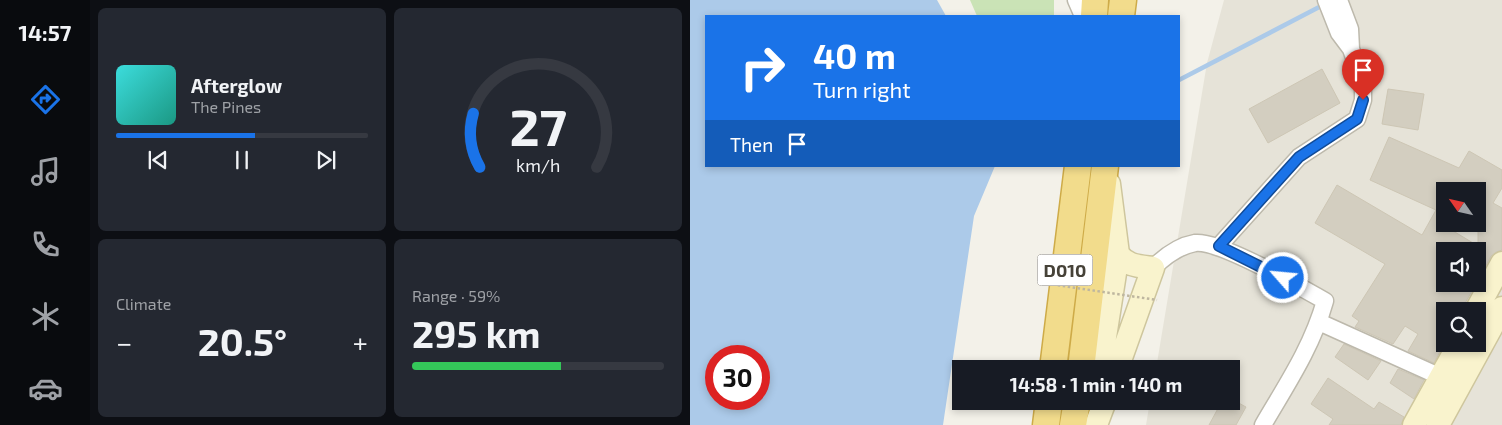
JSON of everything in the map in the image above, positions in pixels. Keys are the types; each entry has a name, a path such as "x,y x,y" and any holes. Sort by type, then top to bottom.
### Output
{"highway":[{"path":"1094,15 1095,0"},
{"path":"1121,15 1123,0"},
{"path":"1082,360 1105,167"},
{"name":"D010","path":"1054,360 1078,169"},
{"path":"1046,425 1048,410"},
{"path":"1073,425 1075,410"}],"main road":[{"path":"1101,360 1118,254 1105,167"},
{"path":"1118,254 1128,264 1153,268 1120,360"},
{"path":"1481,302 1502,263"},
{"path":"1438,425 1502,308"},
{"path":"1414,425 1455,352"},
{"path":"1091,425 1094,410"},
{"path":"1096,425 1102,410"}],"street":[{"path":"1076,0 1084,15"},
{"path":"1219,246 1299,157 1357,119 1363,100 1363,83 1344,31 1326,0"},
{"path":"1339,0 1344,31"},
{"path":"1153,268 1168,253 1196,243 1219,246 1325,301 1309,347 1264,425"},
{"path":"1319,322 1441,377"}],"path":[{"path":"1043,283 1156,300"}],"shaded area":[{"path":"1224,0 1502,0 1502,425 1146,425 1148,410 1240,410 1240,360 1158,360 1207,63"}],"green space":[{"path":"970,0 1054,0 1054,15 977,15"}],"water":[{"path":"690,0 937,0 945,15 705,15 705,167 995,167 974,216 943,425 690,425"}],"building":[{"path":"1322,69 1340,103 1268,143 1249,109"},
{"path":"1388,89 1424,94 1418,130 1382,124"},
{"path":"1389,137 1459,168 1469,151 1502,170 1502,188 1493,203 1502,208 1502,250 1491,256 1486,266 1486,242 1478,242 1478,232 1486,232 1486,182 1436,182 1436,210 1370,180"},
{"path":"1337,185 1422,235 1436,210 1436,232 1455,232 1471,242 1436,242 1436,292 1471,292 1466,302 1436,302 1436,352 1440,352 1434,363 1408,351 1418,334 1405,326 1393,344 1355,327 1359,321 1352,316 1385,264 1315,223"},
{"path":"1344,344 1381,361 1368,380 1335,357"},
{"path":"1398,369 1424,380 1414,399 1390,383"},
{"path":"1328,378 1374,409 1379,402 1404,417 1401,425 1329,425 1333,419 1311,404"},
{"path":"1240,404 1246,407 1236,425 1209,425 1217,410 1240,410"}],"waterway":[{"path":"1180,79 1325,4"}],"route":[{"path":"1283,278 1219,246 1299,157 1357,119 1363,100"}]}
